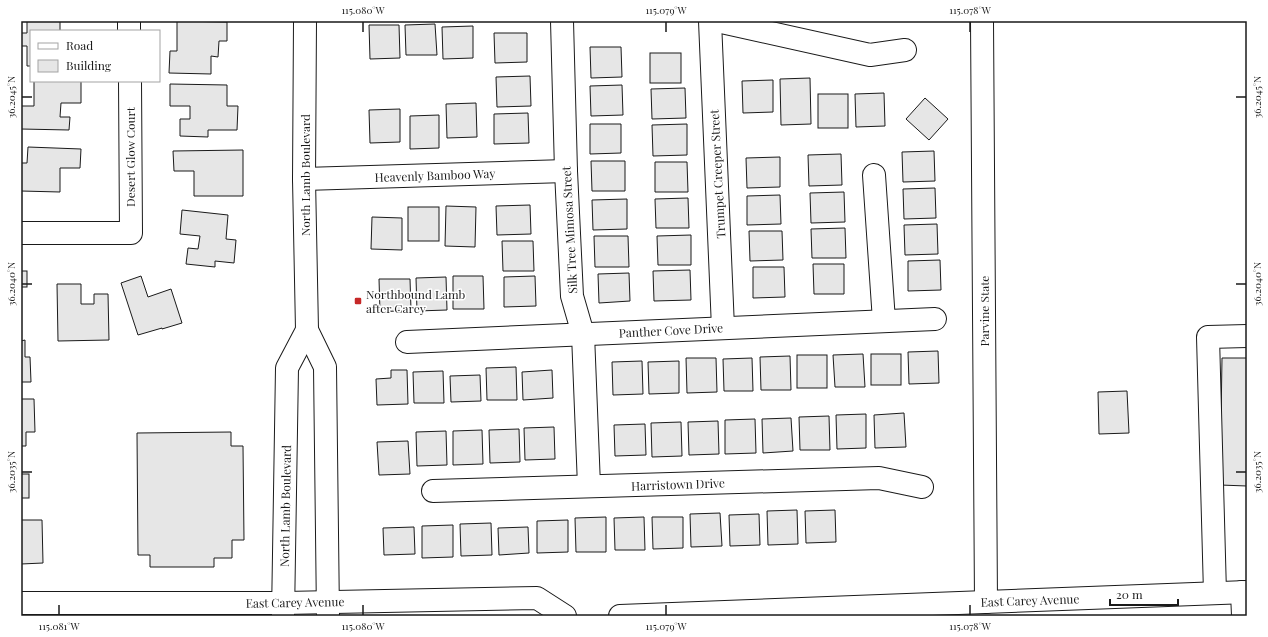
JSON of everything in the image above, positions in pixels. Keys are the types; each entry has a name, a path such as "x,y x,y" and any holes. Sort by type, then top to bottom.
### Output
{"street":[{"name":"North Lamb Boulevard","path":"304,21 304,179 307,330 325,368 327,609"},
{"name":"Silk Tree Mimosa Street","path":"562,21 566,171 572,296 583,334 589,486"},
{"name":"Trumpet Creeper Street","path":"710,21 723,328"},
{"path":"717,21 870,55 905,50"},
{"name":"Parvine State","path":"982,21 986,602"},
{"name":"Desert Glow Court","path":"21,233 131,233 130,82"},
{"name":"Heavenly Bamboo Way","path":"304,179 566,171"},
{"path":"874,175 884,321"},
{"name":"Panther Cove Drive","path":"407,342 936,319"},
{"name":"North Lamb Boulevard","path":"284,610 286,368 307,330"},
{"path":"1215,593 1208,337 1247,336"},
{"name":"Harristown Drive","path":"433,491 879,478 922,487"},
{"path":"1242,616 1245,592"},
{"name":"East Carey Avenue","path":"620,616 931,610 986,602 1245,592"},
{"name":"East Carey Avenue","path":"21,603 284,610 537,598 565,616"},
{"path":"1018,601 1036,616"}],"building":[{"path":"27,21 60,21 60,30 30,30 30,66 27,66 27,46 21,46 21,33 27,33"},
{"path":"177,21 227,22 227,41 219,41 218,57 211,56 211,74 169,73 170,51 177,51"},
{"path":"435,24 437,55 406,55 405,25"},
{"path":"369,25 399,25 400,58 370,59"},
{"path":"473,26 473,58 443,59 442,27"},
{"path":"494,33 527,33 527,62 495,63"},
{"path":"590,47 621,47 622,77 591,78"},
{"path":"650,53 681,53 681,83 650,83"},
{"path":"530,76 531,106 497,107 496,77"},
{"path":"810,78 811,124 781,125 780,79"},
{"path":"773,80 773,112 743,113 742,81"},
{"path":"34,82 81,82 81,103 61,103 60,117 70,117 69,130 21,129 21,106 34,106"},
{"path":"170,84 227,85 227,106 238,106 237,130 208,130 208,137 180,136 180,119 190,119 190,106 170,106"},
{"path":"622,85 623,115 591,116 590,86"},
{"path":"685,88 686,118 652,119 651,89"},
{"path":"884,93 885,126 856,127 855,94"},
{"path":"818,94 848,94 848,128 818,128"},
{"path":"925,98 948,119 929,140 906,119"},
{"path":"476,103 477,137 447,138 446,104"},
{"path":"400,109 400,142 370,143 369,110"},
{"path":"528,113 529,143 494,144 494,114"},
{"path":"439,115 439,148 410,149 410,116"},
{"path":"590,124 621,124 621,153 590,154"},
{"path":"687,124 687,155 653,156 652,125"},
{"path":"28,147 81,149 80,168 60,168 60,192 21,191 21,163 27,163"},
{"path":"243,150 243,196 194,196 194,171 174,171 173,151"},
{"path":"934,151 935,181 903,182 902,152"},
{"path":"841,154 842,185 809,186 808,155"},
{"path":"780,157 780,187 747,188 746,158"},
{"path":"591,161 625,161 625,191 592,191"},
{"path":"655,162 687,162 688,192 655,192"},
{"path":"935,188 936,218 904,219 903,189"},
{"path":"844,192 845,222 811,223 810,193"},
{"path":"780,195 781,224 747,225 747,196"},
{"path":"688,198 689,228 656,228 655,199"},
{"path":"627,199 627,229 593,230 592,200"},
{"path":"530,205 531,234 497,235 496,206"},
{"path":"446,206 476,207 475,247 445,246"},
{"path":"408,207 439,207 439,241 408,241"},
{"path":"182,210 228,215 226,239 236,240 234,263 215,261 215,267 186,264 188,248 198,249 200,236 180,234"},
{"path":"372,217 402,218 402,250 371,249"},
{"path":"937,224 938,254 905,255 904,225"},
{"path":"845,228 846,258 812,258 811,229"},
{"path":"749,231 782,231 783,260 750,261"},
{"path":"691,235 691,265 658,265 657,236"},
{"path":"594,236 628,236 629,267 595,267"},
{"path":"502,241 533,241 534,271 503,271"},
{"path":"940,260 941,290 908,291 908,261"},
{"path":"813,264 844,264 844,294 814,294"},
{"path":"753,267 784,267 785,297 753,298"},
{"path":"690,270 691,300 654,301 653,271"},
{"path":"21,271 27,271 27,287 21,287"},
{"path":"629,273 630,301 599,303 598,274"},
{"path":"141,276 148,297 171,289 182,323 138,335 121,283"},
{"path":"453,276 483,276 484,309 453,309"},
{"path":"535,276 536,306 504,307 504,277"},
{"path":"446,277 447,310 417,311 416,278"},
{"path":"379,279 410,279 411,310 380,312"},
{"path":"57,284 81,284 81,304 94,304 94,294 108,294 109,340 58,341"},
{"path":"25,340 25,357 30,357 31,382 21,382 21,341"},
{"path":"938,351 939,383 909,384 908,352"},
{"path":"863,354 865,387 835,387 833,355"},
{"path":"871,354 901,354 901,385 871,385"},
{"path":"797,355 827,355 827,388 797,388"},
{"path":"790,356 791,390 761,390 760,357"},
{"path":"686,358 716,358 717,392 687,393"},
{"path":"752,358 753,391 724,391 723,359"},
{"path":"1222,358 1247,358 1247,486 1220,485"},
{"path":"642,361 643,394 613,395 612,362"},
{"path":"679,361 679,393 649,394 648,362"},
{"path":"516,367 517,400 487,400 486,368"},
{"path":"391,370 407,370 408,404 377,405 376,379 391,378"},
{"path":"552,370 553,398 523,400 522,372"},
{"path":"443,371 444,403 414,403 413,372"},
{"path":"480,375 481,401 451,402 450,376"},
{"path":"1127,391 1129,433 1099,434 1098,392"},
{"path":"21,399 34,399 35,432 26,432 26,446 21,446"},
{"path":"904,413 906,447 875,448 874,415"},
{"path":"866,414 866,448 837,449 836,415"},
{"path":"829,416 830,450 800,450 799,417"},
{"path":"791,418 793,451 763,453 762,419"},
{"path":"755,419 756,453 725,454 725,420"},
{"path":"718,421 719,454 689,455 688,422"},
{"path":"681,422 682,456 652,457 651,423"},
{"path":"645,424 646,455 615,456 614,425"},
{"path":"554,427 555,459 525,460 524,428"},
{"path":"519,429 520,462 490,463 489,430"},
{"path":"482,430 483,464 453,465 453,431"},
{"path":"446,431 447,465 417,466 416,432"},
{"path":"231,432 231,446 243,446 244,540 232,540 232,558 214,558 214,567 150,567 150,555 138,555 137,433"},
{"path":"408,441 410,474 379,475 377,442"},
{"path":"21,474 29,474 29,498 21,498"},
{"path":"797,510 798,544 768,545 767,511"},
{"path":"835,510 836,542 806,543 805,511"},
{"path":"720,513 722,546 691,547 690,514"},
{"path":"759,514 760,545 730,546 729,515"},
{"path":"606,517 606,552 576,552 575,518"},
{"path":"644,517 645,550 615,550 614,518"},
{"path":"652,517 683,517 683,548 653,549"},
{"path":"21,520 42,520 43,563 21,564"},
{"path":"568,520 568,552 537,553 537,521"},
{"path":"491,523 492,555 461,556 460,524"},
{"path":"453,525 453,557 422,558 422,526"},
{"path":"414,527 415,554 384,555 383,528"},
{"path":"528,527 529,553 499,555 498,528"}],"place":[{"name":"Northbound Lamb after Carey","path":"358,301"}]}
